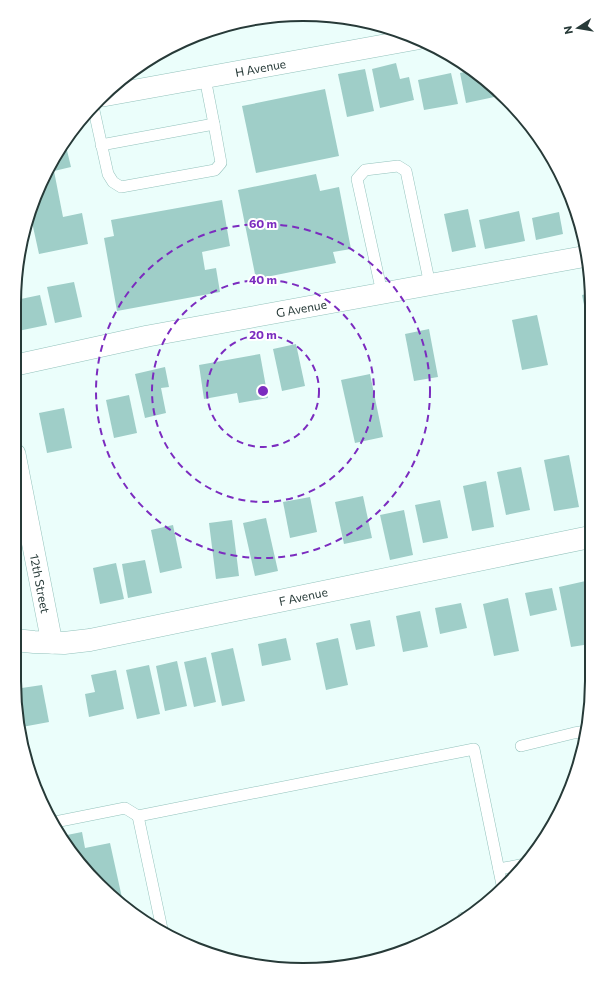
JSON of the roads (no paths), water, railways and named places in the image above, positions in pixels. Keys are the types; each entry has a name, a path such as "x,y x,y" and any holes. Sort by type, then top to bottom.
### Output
{"street":[{"name":"H Avenue","path":"114,94 407,41"},
{"name":"G Avenue","path":"21,363 148,336 582,257"},
{"name":"12th Street","path":"21,485 52,643"},
{"name":"F Avenue","path":"21,641 64,643 90,640 585,538"}],"lane":[{"path":"95,113 108,174 113,182 121,187 215,170 221,163 205,78"},
{"path":"102,145 214,124"},
{"path":"382,294 358,179 365,170 398,166 406,171 430,285"},
{"path":"521,746 581,732"},
{"path":"59,821 125,808 138,816 474,749 501,881"},
{"path":"138,816 161,924"},
{"path":"499,869 516,866"}]}
